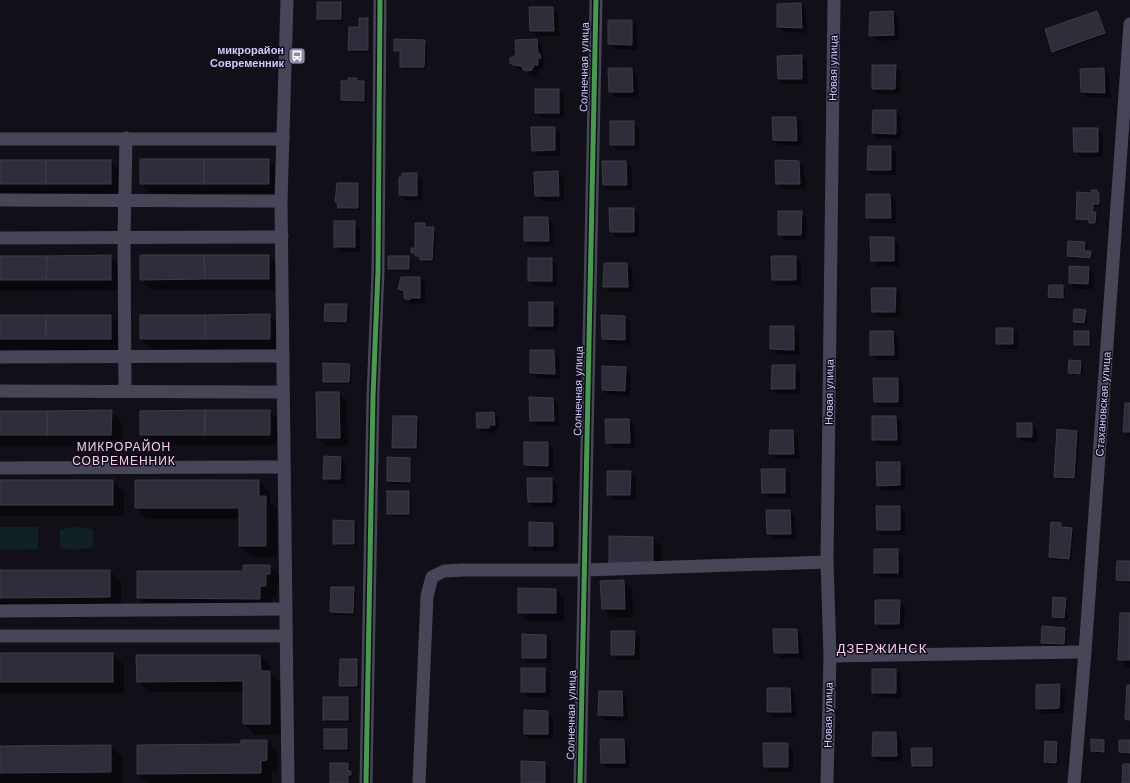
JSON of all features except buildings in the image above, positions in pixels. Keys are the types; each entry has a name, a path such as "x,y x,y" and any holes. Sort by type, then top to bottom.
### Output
{"street":[{"path":"288,0 281,201 288,783"},
{"path":"366,783 372,412 378,271 380,0"},
{"name":"Солнечная улица","path":"580,783 596,0"},
{"name":"Новая улица","path":"827,783 830,656 827,562 834,0"},
{"name":"Стахановская улица","path":"1074,783 1085,652 1130,24"},
{"path":"0,138 283,139"},
{"path":"126,138 124,199 126,391"},
{"path":"0,200 124,199 281,201"},
{"path":"0,238 282,236"},
{"path":"0,357 283,356"},
{"path":"0,391 283,392"},
{"path":"0,468 284,467"},
{"path":"419,783 427,596 432,577 444,571 463,570 584,570 827,562"},
{"path":"0,611 286,609"},
{"path":"0,636 286,636"},
{"path":"830,656 1085,652"}],"shaded area":[{"path":"77,526 93,530 93,547 77,550 60,548 60,530"},
{"path":"0,527 38,527 38,549 0,550"}],"cycle path":[{"path":"366,783 373,396 378,271 380,0"},
{"path":"580,783 596,0"}],"place":[{"name":"микрорайон Современник","path":"297,56"}],"district":[{"name":"МИКРОРАЙОН СОВРЕМЕННИК","path":"124,454"},
{"name":"ДЗЕРЖИНСК","path":"882,648"}]}
